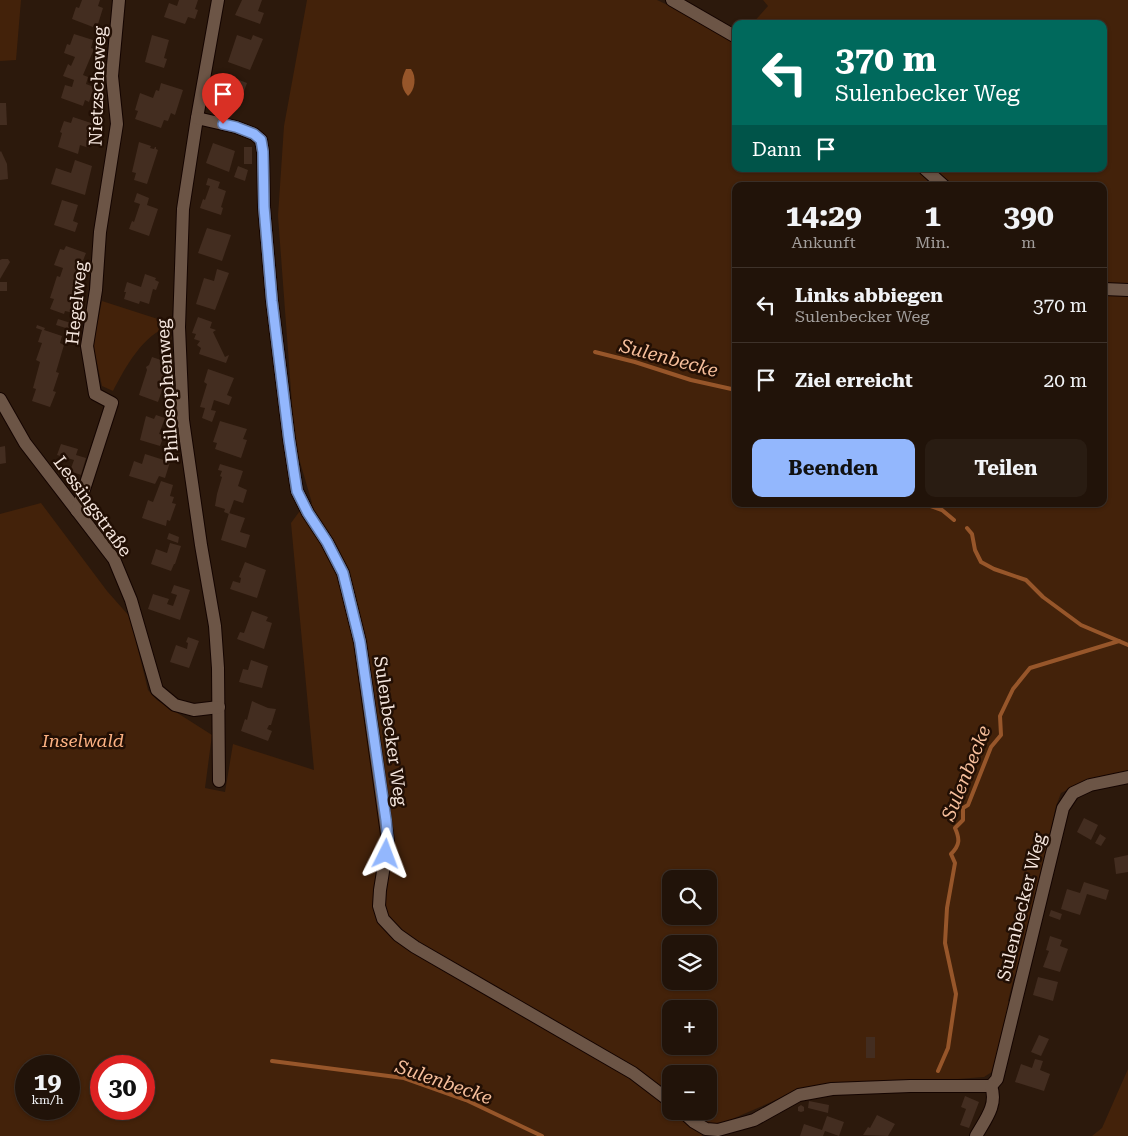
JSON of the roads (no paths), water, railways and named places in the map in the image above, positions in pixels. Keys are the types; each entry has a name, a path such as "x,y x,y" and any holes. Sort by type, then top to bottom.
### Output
{"street":[{"name":"Nietzscheweg","path":"100,232 117,124 112,76 119,0"},
{"name":"Philosophenweg","path":"218,0 183,209 178,327 183,420 215,626 219,707 219,781"},
{"path":"672,0 732,35"},
{"name":"Sulenbecker Weg","path":"197,118 236,127 254,134 261,140 264,207 272,301 297,491 343,573 360,642 388,841 380,890 379,906 382,919 414,947 633,1073 662,1095"},
{"path":"928,172 940,182"},
{"name":"Hegelweg","path":"77,511 112,403 95,394 87,346 96,290 100,232"},
{"path":"1107,289 1128,290"},
{"name":"Lessingstraße","path":"0,399 25,443 114,559 132,600 157,690 175,705 194,710 219,707"},
{"name":"Sulenbecker Weg","path":"976,1136 990,1112 994,1100 991,1086 997,1079 1063,808 1073,793 1090,785 1128,777"},
{"path":"692,1120 706,1128 718,1130 754,1120 799,1095 832,1089 910,1086 991,1086"}],"waterway":[{"name":"Sulenbecke","path":"595,352 635,362 691,380 732,389"},
{"name":"Sulenbecke","path":"934,507 942,510 954,520"},
{"name":"Sulenbecke","path":"967,528 972,534 975,550 981,562 994,569 1026,580 1043,597 1081,625 1128,645"},
{"name":"Sulenbecke","path":"938,1071 948,1048 956,994 945,943 947,908 955,863 951,854 958,842 955,828 963,820 963,808 968,805 991,747 1001,735 1000,716 1013,689 1030,668 1119,641"},
{"name":"Sulenbecke","path":"272,1061 404,1078 466,1100 542,1136"}],"park label":[{"name":"Inselwald","path":"83,740"}]}
